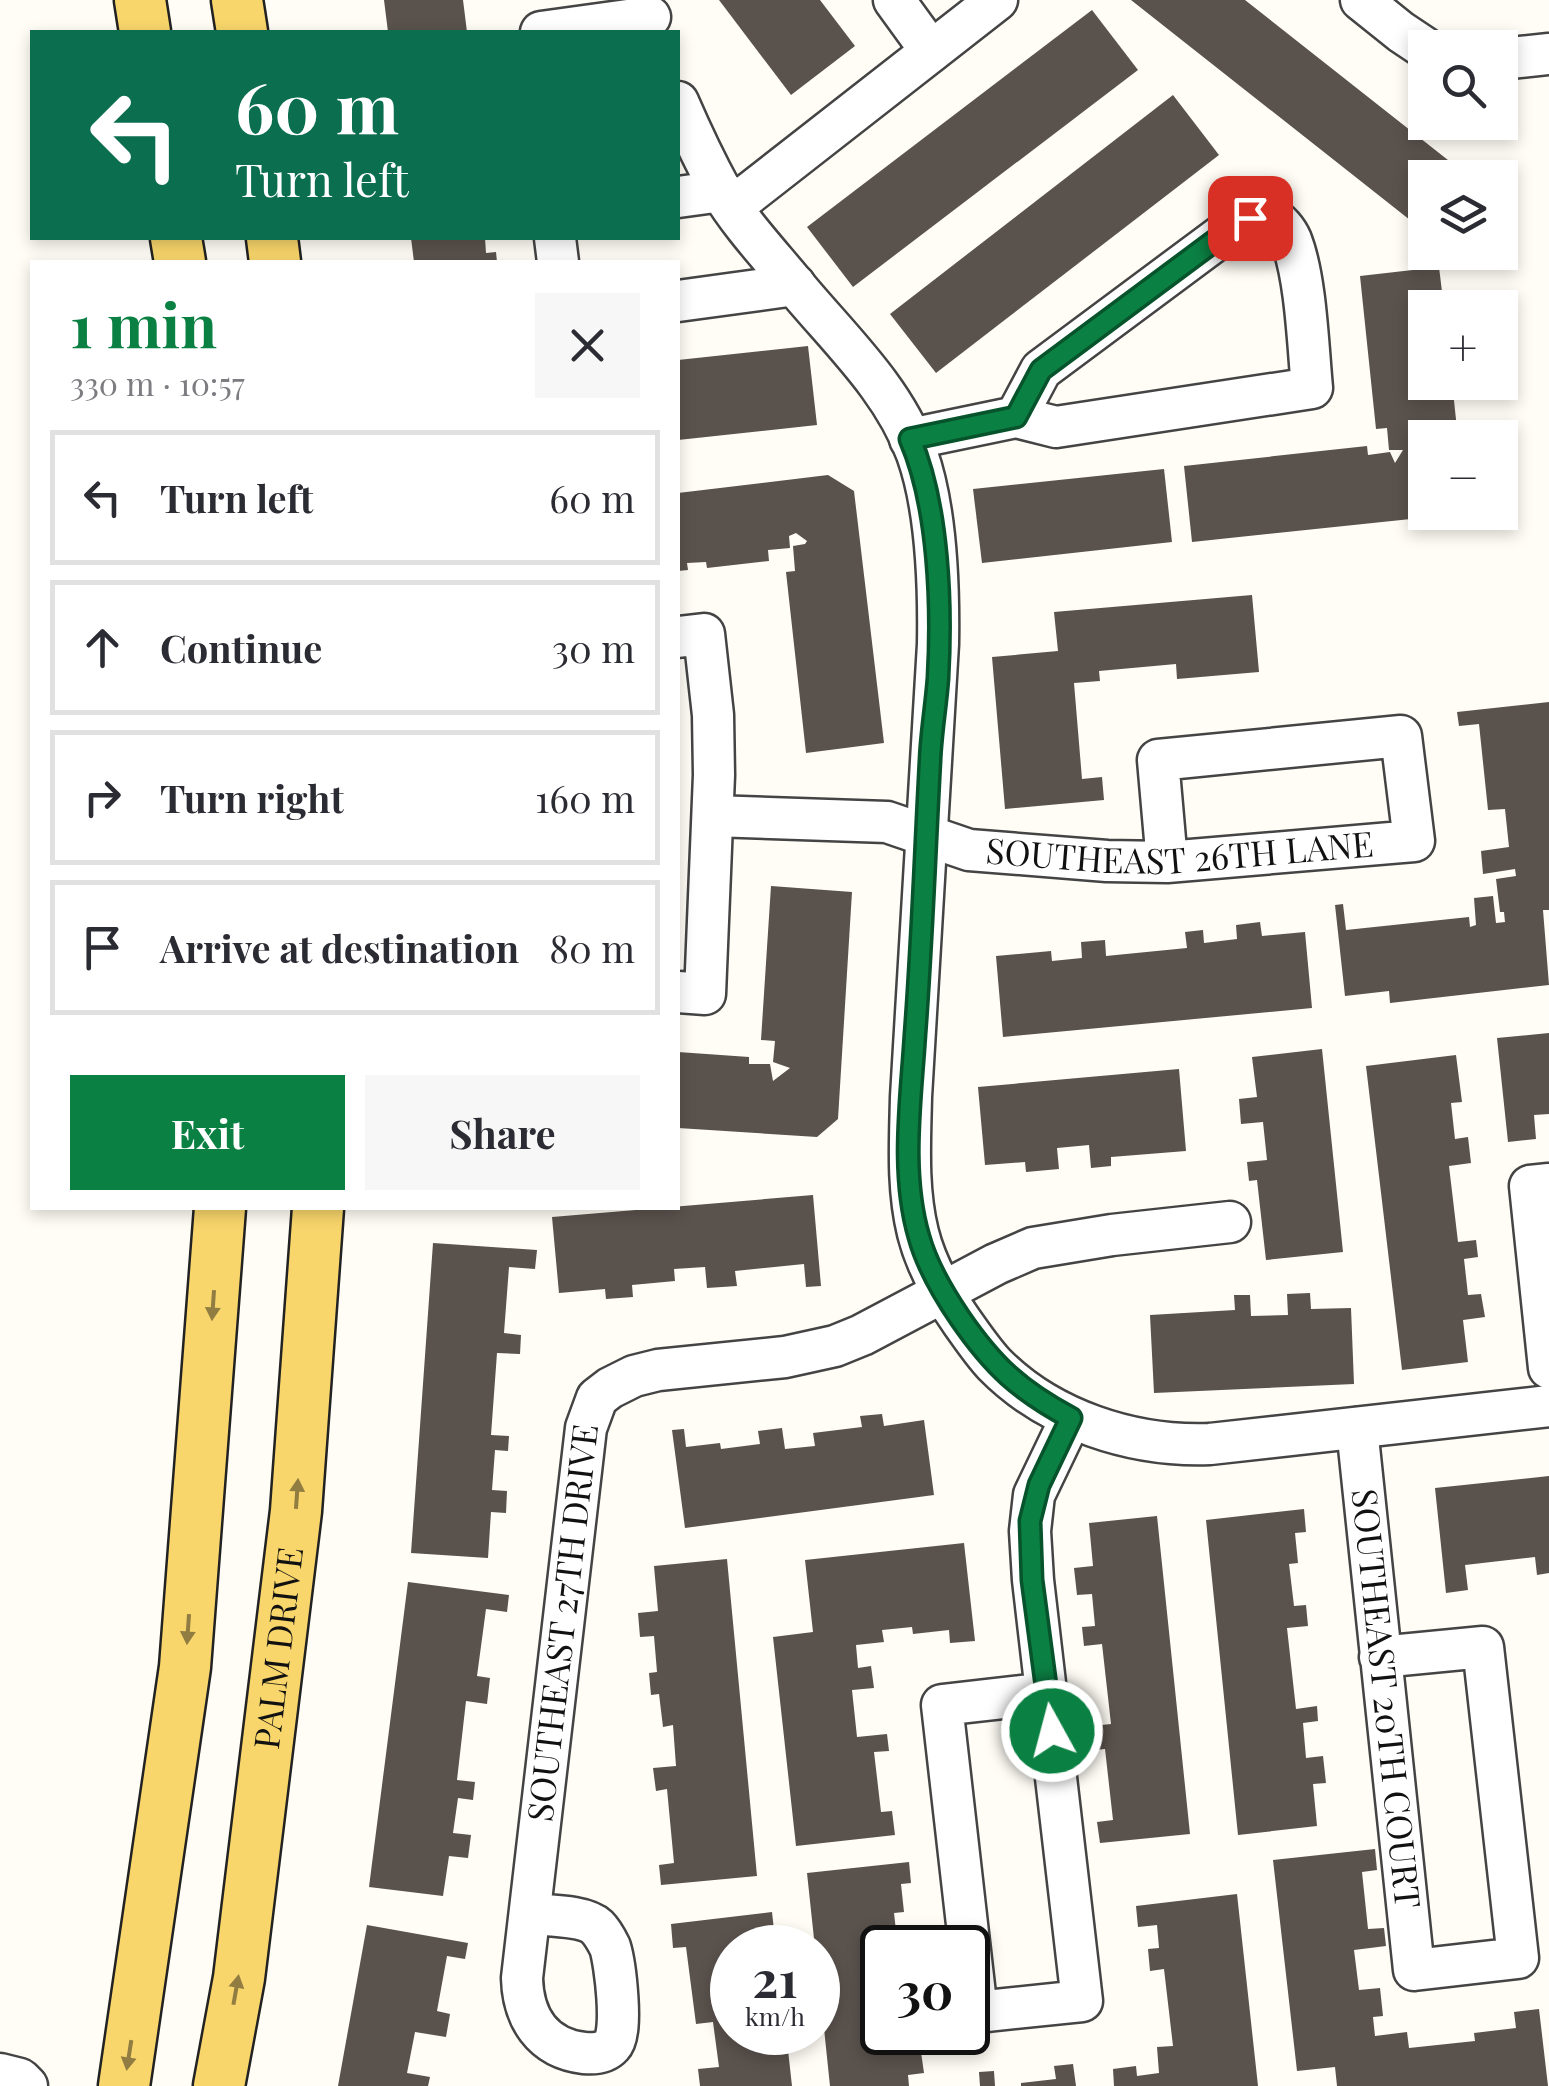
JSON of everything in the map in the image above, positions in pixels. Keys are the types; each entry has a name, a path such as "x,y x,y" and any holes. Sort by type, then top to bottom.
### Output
{"main road":[{"path":"140,0 145,30"},
{"path":"236,0 242,30"},
{"path":"124,2086 185,1668 220,1210"},
{"name":"PALM DRIVE","path":"219,2086 239,1978 296,1511 318,1210"}],"street":[{"path":"894,0 932,51"},
{"path":"680,197 727,199 996,0"},
{"path":"1360,0 1408,37"},
{"path":"556,30 650,17"},
{"path":"1518,57 1549,54"},
{"path":"680,106 727,199 879,386 916,456 933,536 938,680 930,756 910,1172 919,1239 943,1294 982,1350 1024,1390 1071,1418 1124,1435 1177,1444 1210,1444 1549,1406"},
{"path":"916,456 1016,417 1056,427 1312,388 1301,282 1290,239 1281,225 1262,215 1240,222 1041,370 1016,417"},
{"path":"680,301 795,285"},
{"path":"680,638 704,634 713,715 705,994 680,992"},
{"name":"SOUTHEAST 26TH LANE","path":"713,816 888,822 969,850 1066,859 1167,862 1414,841 1402,736 1158,760 1167,862"},
{"path":"1540,1185 1549,1368"},
{"name":"SOUTHEAST 27TH DRIVE","path":"530,1914 585,1920 596,1926 609,1946 618,2018 615,2043 599,2053 558,2046 543,2036 532,2022 522,1996 522,1978 586,1428 597,1398 622,1380 647,1372 759,1360 834,1346 1034,1248 1230,1222"},
{"path":"1048,1692 942,1705 977,2012 1082,2000 1048,1692 1032,1580 1031,1512 1043,1474 1071,1418"},
{"name":"SOUTHEAST 20TH COURT","path":"1357,1428 1380,1657 1414,1970 1518,1958 1484,1647 1380,1657"},
{"path":"0,2074 20,2078 27,2086"}],"building":[{"path":"384,0 463,0 467,30 388,30"},
{"path":"719,0 820,0 855,46 791,95"},
{"path":"1131,0 1245,0 1408,129 1408,140 1423,140 1448,160 1408,160 1408,218"},
{"path":"1092,10 1138,70 853,287 807,227"},
{"path":"1173,95 1219,155 936,373 890,314"},
{"path":"411,240 485,240 486,253 496,252 497,260 414,260"},
{"path":"1439,270 1442,290 1408,290 1408,400 1454,400 1456,420 1408,420 1408,519 1192,542 1184,466 1367,446 1368,455 1390,452 1395,463 1403,450 1389,450 1387,428 1376,429 1360,276"},
{"path":"808,346 817,425 680,440 680,360"},
{"path":"1164,469 1172,542 982,563 973,489"},
{"path":"828,475 854,491 884,743 806,753 786,572 795,571 793,546 807,541 796,533 789,536 790,548 768,550 769,561 707,568 706,562 687,563 688,570 680,571 680,493"},
{"path":"1252,595 1259,672 1177,679 1176,664 1099,671 1100,681 1074,683 1082,779 1102,777 1104,800 1005,809 992,657 1058,651 1054,612"},
{"path":"1549,702 1549,910 1543,910 1549,985 1390,1003 1389,991 1345,996 1335,905 1343,904 1346,930 1469,917 1470,927 1476,925 1474,898 1493,896 1496,923 1505,922 1496,879 1516,876 1515,869 1483,874 1481,851 1509,847 1505,809 1488,810 1479,724 1459,726 1457,712"},
{"path":"771,886 852,892 838,1119 817,1137 680,1128 680,1052 749,1057 749,1064 770,1064 773,1081 790,1068 773,1062 775,1041 761,1040"},
{"path":"1260,922 1262,936 1305,932 1312,1008 1003,1037 996,956 1051,951 1052,961 1082,958 1081,942 1105,940 1106,956 1187,948 1185,932 1203,930 1204,943 1237,939 1236,925"},
{"path":"1549,1033 1549,1114 1534,1115 1536,1139 1508,1142 1497,1038"},
{"path":"1322,1049 1343,1252 1266,1260 1257,1180 1249,1181 1247,1162 1267,1160 1263,1122 1241,1124 1239,1099 1257,1097 1252,1057"},
{"path":"1456,1055 1462,1102 1451,1103 1455,1139 1468,1137 1471,1163 1449,1166 1458,1242 1476,1240 1478,1257 1464,1259 1468,1295 1481,1294 1485,1317 1463,1320 1468,1362 1402,1370 1366,1066"},
{"path":"1179,1069 1186,1151 1111,1157 1111,1166 1091,1168 1089,1145 1057,1148 1059,1169 1026,1172 1025,1162 985,1165 978,1087"},
{"path":"813,1195 821,1286 806,1287 804,1264 735,1271 737,1286 707,1288 705,1267 674,1269 675,1281 632,1285 633,1297 606,1299 605,1289 559,1293 552,1217 680,1210 680,1206"},
{"path":"433,1243 537,1250 535,1269 509,1267 504,1333 521,1335 520,1354 497,1353 491,1435 509,1436 508,1451 495,1450 492,1490 507,1491 506,1513 491,1512 488,1558 411,1553"},
{"path":"1310,1293 1311,1309 1351,1308 1354,1384 1154,1393 1150,1315 1235,1310 1234,1295 1250,1295 1251,1316 1288,1315 1287,1294"},
{"path":"882,1414 884,1426 924,1420 934,1495 685,1528 672,1430 684,1429 686,1447 720,1443 721,1449 760,1444 758,1431 782,1428 785,1449 815,1446 813,1433 862,1427 860,1416"},
{"path":"1549,1476 1549,1573 1537,1575 1535,1557 1465,1565 1468,1590 1446,1593 1435,1488"},
{"path":"1304,1509 1306,1532 1295,1533 1298,1563 1289,1564 1294,1606 1306,1605 1308,1626 1287,1628 1296,1709 1317,1706 1318,1721 1303,1723 1306,1758 1323,1756 1326,1783 1313,1784 1317,1826 1238,1835 1206,1520"},
{"path":"1157,1516 1190,1834 1100,1843 1097,1822 1113,1820 1105,1749 1095,1750 1092,1726 1111,1724 1102,1644 1084,1646 1082,1627 1095,1626 1092,1594 1077,1595 1074,1568 1093,1566 1089,1523"},
{"path":"964,1543 975,1641 950,1643 949,1630 913,1634 912,1627 882,1630 884,1642 856,1645 858,1668 871,1666 874,1688 852,1690 857,1737 887,1734 889,1751 874,1752 881,1812 892,1811 895,1835 796,1846 773,1637 813,1632 805,1560"},
{"path":"727,1559 757,1876 661,1885 659,1865 674,1863 667,1789 656,1791 653,1768 676,1766 673,1725 663,1727 659,1694 651,1695 649,1673 657,1672 654,1636 640,1637 638,1613 658,1611 654,1566"},
{"path":"408,1582 509,1595 507,1612 486,1609 477,1676 490,1678 487,1704 466,1701 457,1780 475,1782 473,1800 458,1798 453,1833 471,1835 468,1858 449,1856 443,1896 369,1887"},
{"path":"1375,1849 1377,1870 1362,1872 1368,1929 1384,1928 1386,1946 1354,1950 1359,1990 1380,1988 1383,2016 1373,2017 1375,2036 1407,2032 1409,2048 1475,2041 1474,2033 1516,2028 1514,2012 1539,2009 1548,2086 1337,2086 1335,2067 1297,2071 1273,1860"},
{"path":"909,1862 911,1883 901,1884 904,1912 894,1913 895,1925 860,1925 860,2055 921,2055 924,2073 908,2075 909,2086 830,2086 827,2055 840,2055 840,1925 813,1925 807,1873"},
{"path":"1237,1894 1258,2086 1114,2086 1113,2069 1136,2066 1137,2076 1159,2073 1157,2047 1173,2046 1164,1969 1150,1971 1148,1949 1159,1948 1157,1925 1138,1927 1136,1906"},
{"path":"772,1912 773,1925 710,1925 710,2022 696,2024 686,1947 673,1948 671,1924"},
{"path":"367,1925 468,1943 465,1959 447,1956 437,2011 450,2014 446,2037 415,2032 407,2073 430,2077 428,2086 338,2086"},
{"path":"717,2055 789,2055 792,2086 700,2086 698,2069 719,2067"},
{"path":"1073,2064 1076,2086 1021,2086 1056,2079 1054,2066"},
{"path":"994,2071 995,2086 980,2086 979,2072"}],"route":[{"path":"1052,1731 1032,1580 1030,1521 1034,1496 1071,1418 1024,1390 982,1350 943,1294 919,1239 912,1203 911,1097 930,756 938,680 938,606 926,495 918,456 910,439 1016,417 1041,370 1250,218"}]}
